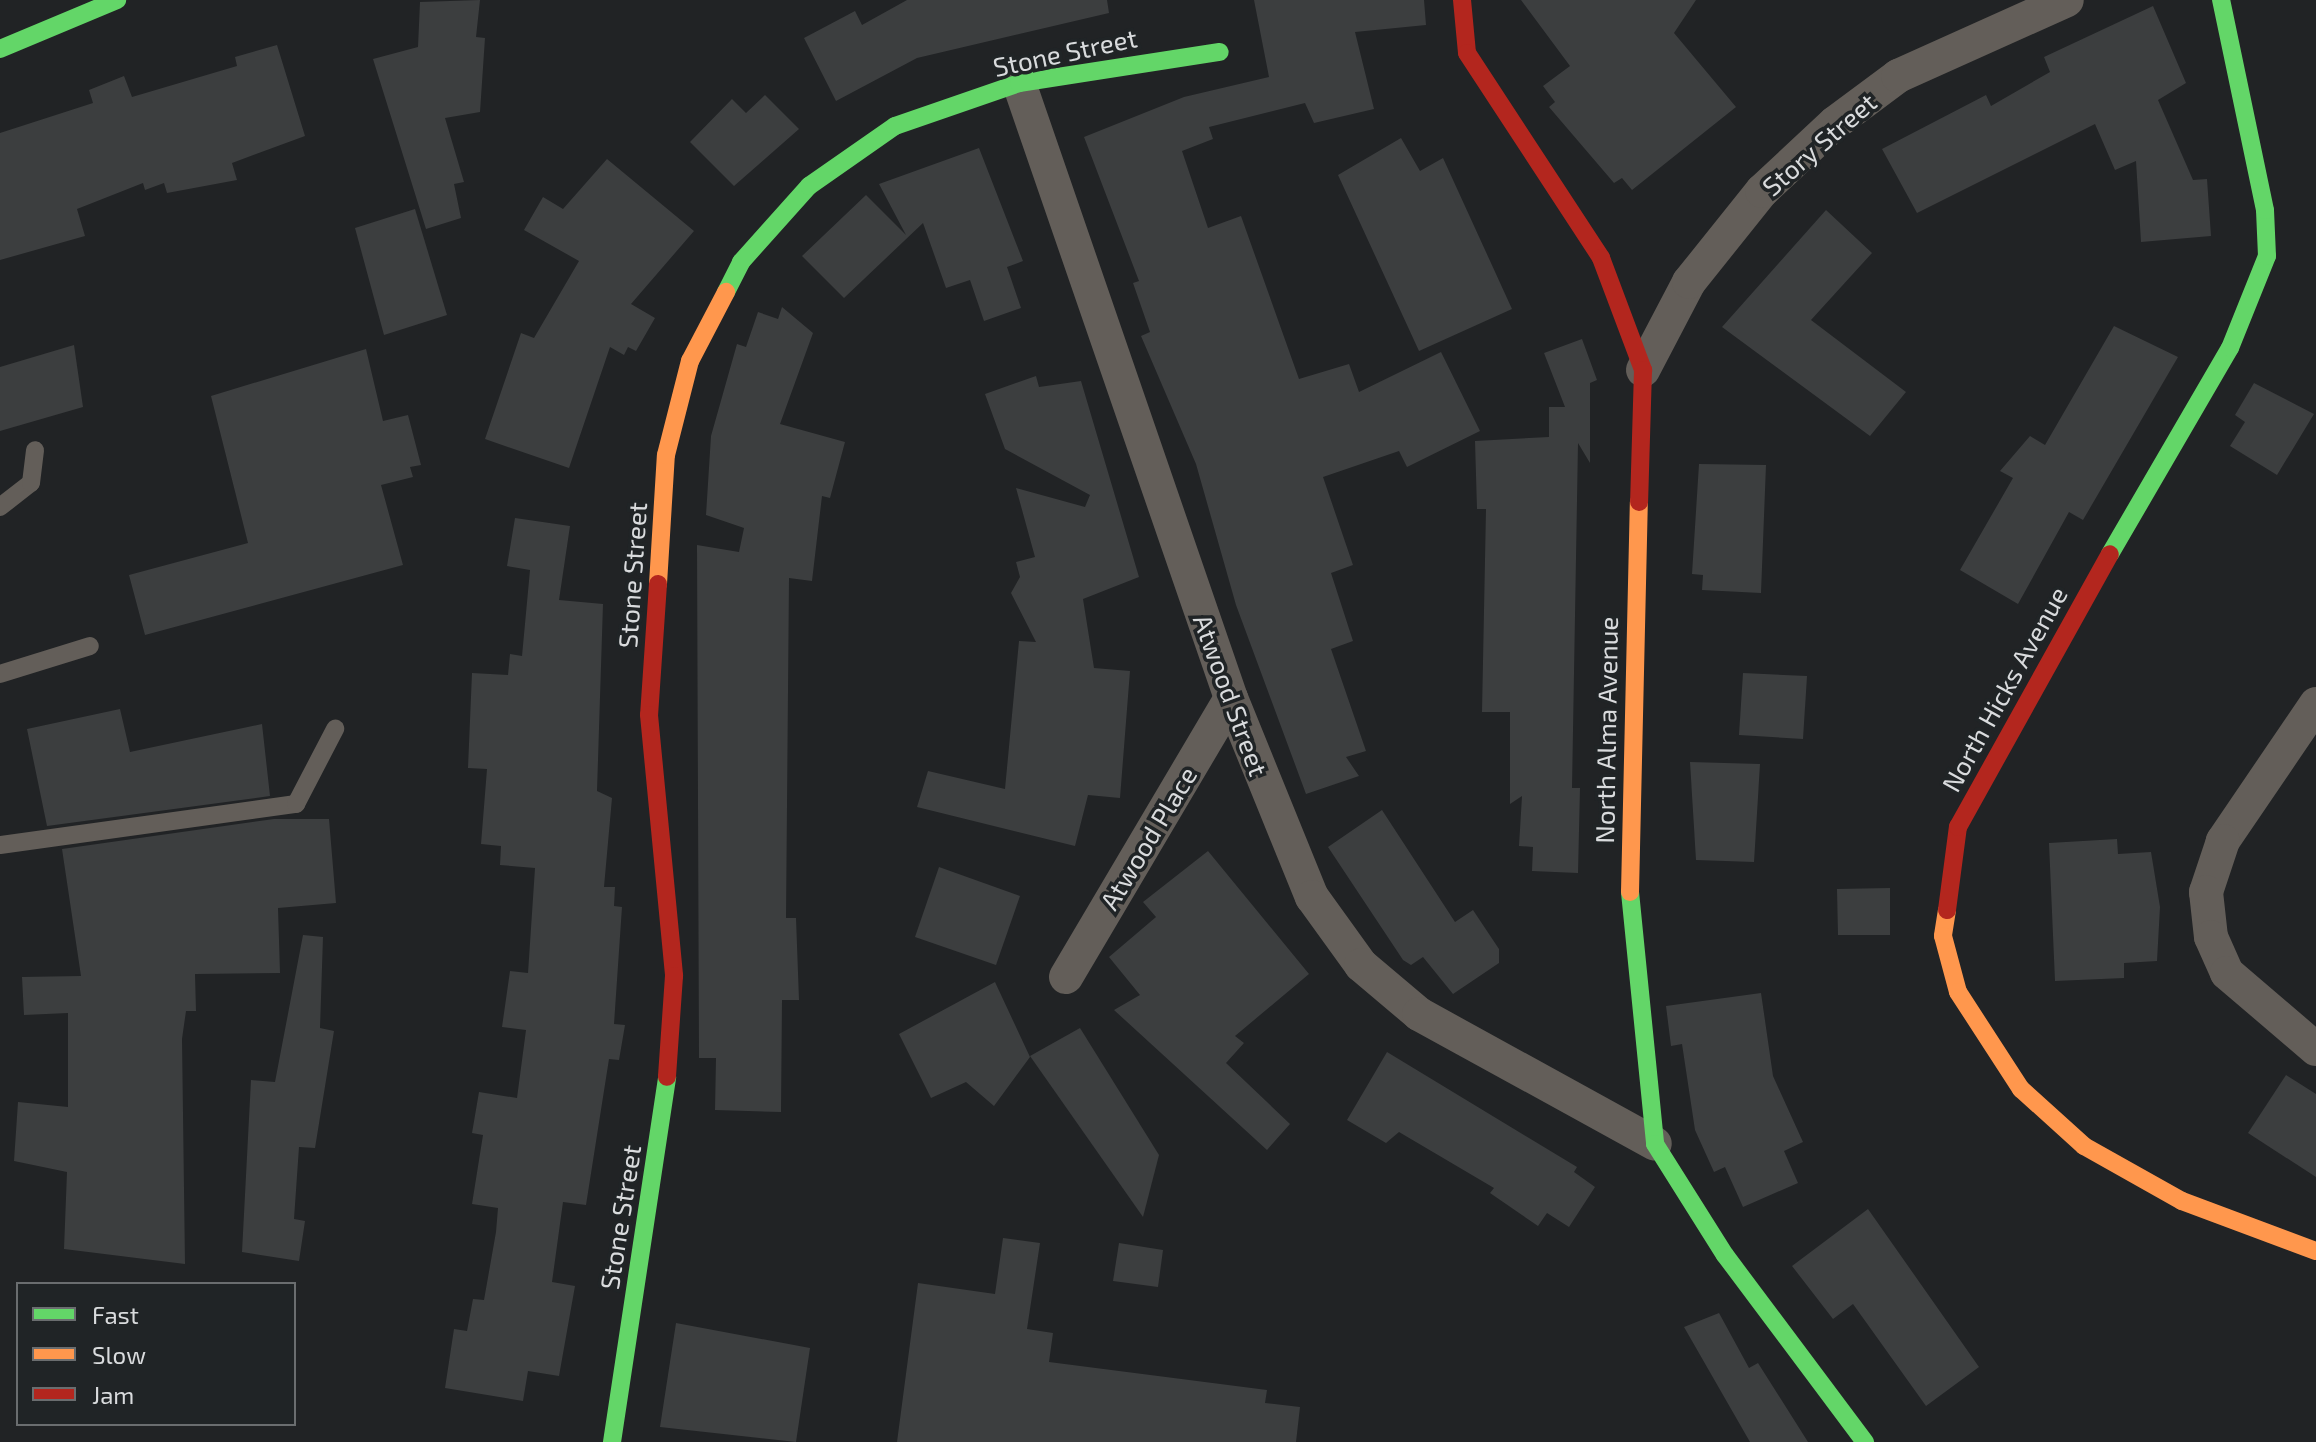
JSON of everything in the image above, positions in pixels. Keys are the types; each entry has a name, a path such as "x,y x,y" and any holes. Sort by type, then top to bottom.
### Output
{"street":[{"path":"0,49 117,0"},
{"name":"North Alma Avenue","path":"1462,0 1467,53 1601,258 1643,370 1629,885 1655,1144 1725,1255 1865,1442"},
{"name":"Story Street","path":"1643,370 1689,282 1762,191 1835,123 1898,76 2067,0"},
{"name":"North Hicks Avenue","path":"2221,0 2265,210 2267,256 2230,348 1981,778 1958,827 1943,936 1958,992 1985,1041 2021,1089 2084,1146 2182,1201 2316,1251"},
{"name":"Stone Street","path":"612,1442 669,1066 674,976 649,715 666,455 690,361 741,262 809,186 895,126 1019,83 1220,52"},
{"name":"Atwood Street","path":"1019,83 1231,698 1312,897 1361,965 1419,1014 1655,1144"},
{"name":"Atwood Place","path":"1066,977 1231,698"},
{"path":"2311,1045 2227,973 2211,937 2206,892 2223,841 2316,704"}],"lane":[{"path":"0,507 31,483 35,450"},
{"path":"0,674 90,646"},
{"path":"0,845 296,804 335,729"}],"building":[{"path":"480,0 476,37 485,38 480,112 445,118 464,182 454,184 461,218 426,229 373,59 418,47 420,2"},
{"path":"907,0 1107,0 1109,13 917,58 836,101 804,38 855,11 862,25"},
{"path":"1254,0 1424,0 1426,25 1355,32 1374,109 1314,123 1305,103 1209,127 1213,139 1182,151 1208,228 1241,216 1299,379 1349,364 1359,392 1441,352 1480,431 1407,467 1399,451 1323,477 1353,565 1331,573 1353,641 1331,649 1366,751 1346,757 1359,776 1306,794 1236,605 1196,464 1141,336 1150,332 1133,283 1139,281 1084,137 1184,97 1269,77"},
{"path":"1521,0 1696,0 1674,33 1736,107 1632,190 1622,178 1614,183 1549,107 1555,102 1543,86 1570,66"},
{"path":"2153,6 2186,83 2158,100 2193,180 2207,179 2211,236 2141,242 2136,161 2115,170 2095,124 1917,213 1882,149 1986,95 1991,106 2050,72 2044,57"},
{"path":"277,45 305,136 232,163 237,180 167,193 164,183 145,190 143,183 77,209 85,236 0,260 0,133 93,103 89,90 124,76 132,97 237,66 235,57"},
{"path":"765,95 799,129 734,186 690,142 732,99 746,113"},
{"path":"1401,138 1420,171 1443,158 1512,309 1419,351 1338,175"},
{"path":"979,148 1023,261 1007,267 1021,308 984,321 970,280 946,288 923,223 844,298 802,256 866,195 906,235 879,184"},
{"path":"607,159 694,231 631,304 655,318 636,351 628,347 624,355 610,347 569,468 485,439 521,333 534,338 579,261 524,230 543,197 563,209"},
{"path":"415,209 447,315 384,335 355,228"},
{"path":"1826,210 1872,253 1811,320 1906,392 1870,436 1722,327"},
{"path":"782,307 813,333 780,424 845,442 830,498 822,496 812,581 789,578 786,918 796,918 799,1000 782,1000 781,1112 715,1110 716,1058 699,1058 697,545 739,552 744,528 706,515 711,436 737,344 746,347 758,312 778,319"},
{"path":"2114,326 2178,357 2083,520 2069,512 2018,604 1960,570 2013,478 2000,471 2030,436 2045,445"},
{"path":"1582,339 1597,380 1590,383 1590,463 1578,443 1572,788 1580,788 1578,873 1532,871 1533,847 1519,846 1522,796 1510,804 1510,712 1482,712 1486,509 1477,509 1475,441 1549,437 1549,407 1565,407 1544,353"},
{"path":"74,345 83,407 0,431 0,367"},
{"path":"366,349 383,421 408,415 421,465 410,467 413,477 381,485 403,565 145,635 129,575 248,543 211,396"},
{"path":"1036,376 1039,387 1081,381 1139,577 1083,599 1094,668 1130,671 1120,798 1088,795 1075,846 917,807 928,771 1005,789 1019,641 1036,642 1011,593 1020,577 1016,562 1035,557 1016,488 1085,507 1090,495 1005,449 985,394"},
{"path":"2254,383 2314,414 2277,475 2230,446 2245,422 2235,415"},
{"path":"1699,464 1766,465 1761,593 1702,590 1703,575 1692,574"},
{"path":"515,518 570,526 559,600 603,604 597,791 612,798 604,887 615,887 614,906 622,907 614,1024 625,1025 619,1060 609,1059 586,1205 563,1202 552,1282 575,1286 559,1376 528,1371 523,1401 445,1388 454,1329 467,1331 473,1299 484,1300 496,1232 498,1208 472,1204 483,1135 472,1133 479,1092 517,1098 526,1030 502,1027 510,971 528,973 535,868 500,865 501,846 481,844 487,769 468,768 472,673 508,675 510,654 522,656 530,570 507,566"},
{"path":"1743,673 1807,676 1803,739 1739,735"},
{"path":"120,709 130,752 262,724 270,796 47,826 27,729"},
{"path":"1690,762 1760,764 1754,862 1696,860"},
{"path":"1382,810 1455,922 1473,910 1499,949 1499,963 1453,994 1423,957 1411,965 1403,960 1328,847"},
{"path":"274,819 329,819 336,903 278,908 280,973 195,974 196,1011 186,1011 182,1039 185,1264 64,1249 67,1172 14,1161 18,1102 68,1107 68,1013 24,1015 22,977 81,976 62,849"},
{"path":"2117,839 2118,854 2151,852 2160,907 2157,961 2124,963 2124,978 2055,981 2049,843"},
{"path":"1208,851 1309,974 1235,1036 1244,1043 1226,1063 1290,1124 1267,1150 1114,1010 1140,995 1109,957 1156,917 1143,902"},
{"path":"939,867 1020,896 996,965 915,937"},
{"path":"1890,888 1890,935 1838,935 1837,889"},
{"path":"303,935 323,937 320,1028 334,1031 315,1148 299,1147 294,1219 305,1221 299,1261 242,1252 251,1080 275,1082"},
{"path":"995,982 1030,1057 994,1106 966,1082 931,1098 899,1034"},
{"path":"1761,993 1773,1076 1803,1142 1784,1151 1798,1183 1743,1207 1725,1167 1714,1172 1695,1130 1682,1044 1671,1046 1666,1006"},
{"path":"1080,1028 1159,1155 1143,1217 1030,1056"},
{"path":"1387,1052 1577,1167 1574,1172 1595,1187 1569,1227 1547,1213 1538,1226 1490,1193 1494,1188 1399,1132 1386,1143 1347,1120"},
{"path":"2286,1075 2316,1094 2316,1177 2248,1133"},
{"path":"1868,1209 1979,1367 1926,1406 1853,1304 1833,1319 1792,1266"},
{"path":"1003,1238 1040,1243 1027,1329 1053,1333 1049,1362 1267,1390 1265,1403 1300,1407 1296,1442 897,1442 918,1283 995,1294"},
{"path":"1119,1243 1163,1250 1158,1287 1113,1281"},
{"path":"1719,1313 1749,1368 1758,1363 1808,1442 1750,1442 1684,1327"},
{"path":"676,1323 810,1348 796,1442 660,1427"}],"traffic: fast":[{"path":"0,49 117,0"},
{"path":"2110,554 2230,348 2267,256 2265,210 2221,0"},
{"path":"726,292 741,262 809,186 895,126 1019,83 1220,52"},
{"path":"1630,892 1655,1144 1725,1255 1865,1442"},
{"path":"612,1442 667,1077"}],"traffic: slow":[{"path":"658,584 666,455 690,361 726,292"},
{"path":"1630,892 1639,502"},
{"path":"1947,910 1943,936 1958,992 2021,1089 2084,1146 2182,1201 2316,1251"}],"traffic: jam":[{"path":"1462,0 1467,53 1601,258 1643,370 1639,502"},
{"path":"1947,910 1958,827 2110,554"},
{"path":"658,584 649,715 674,976 667,1077"}]}
